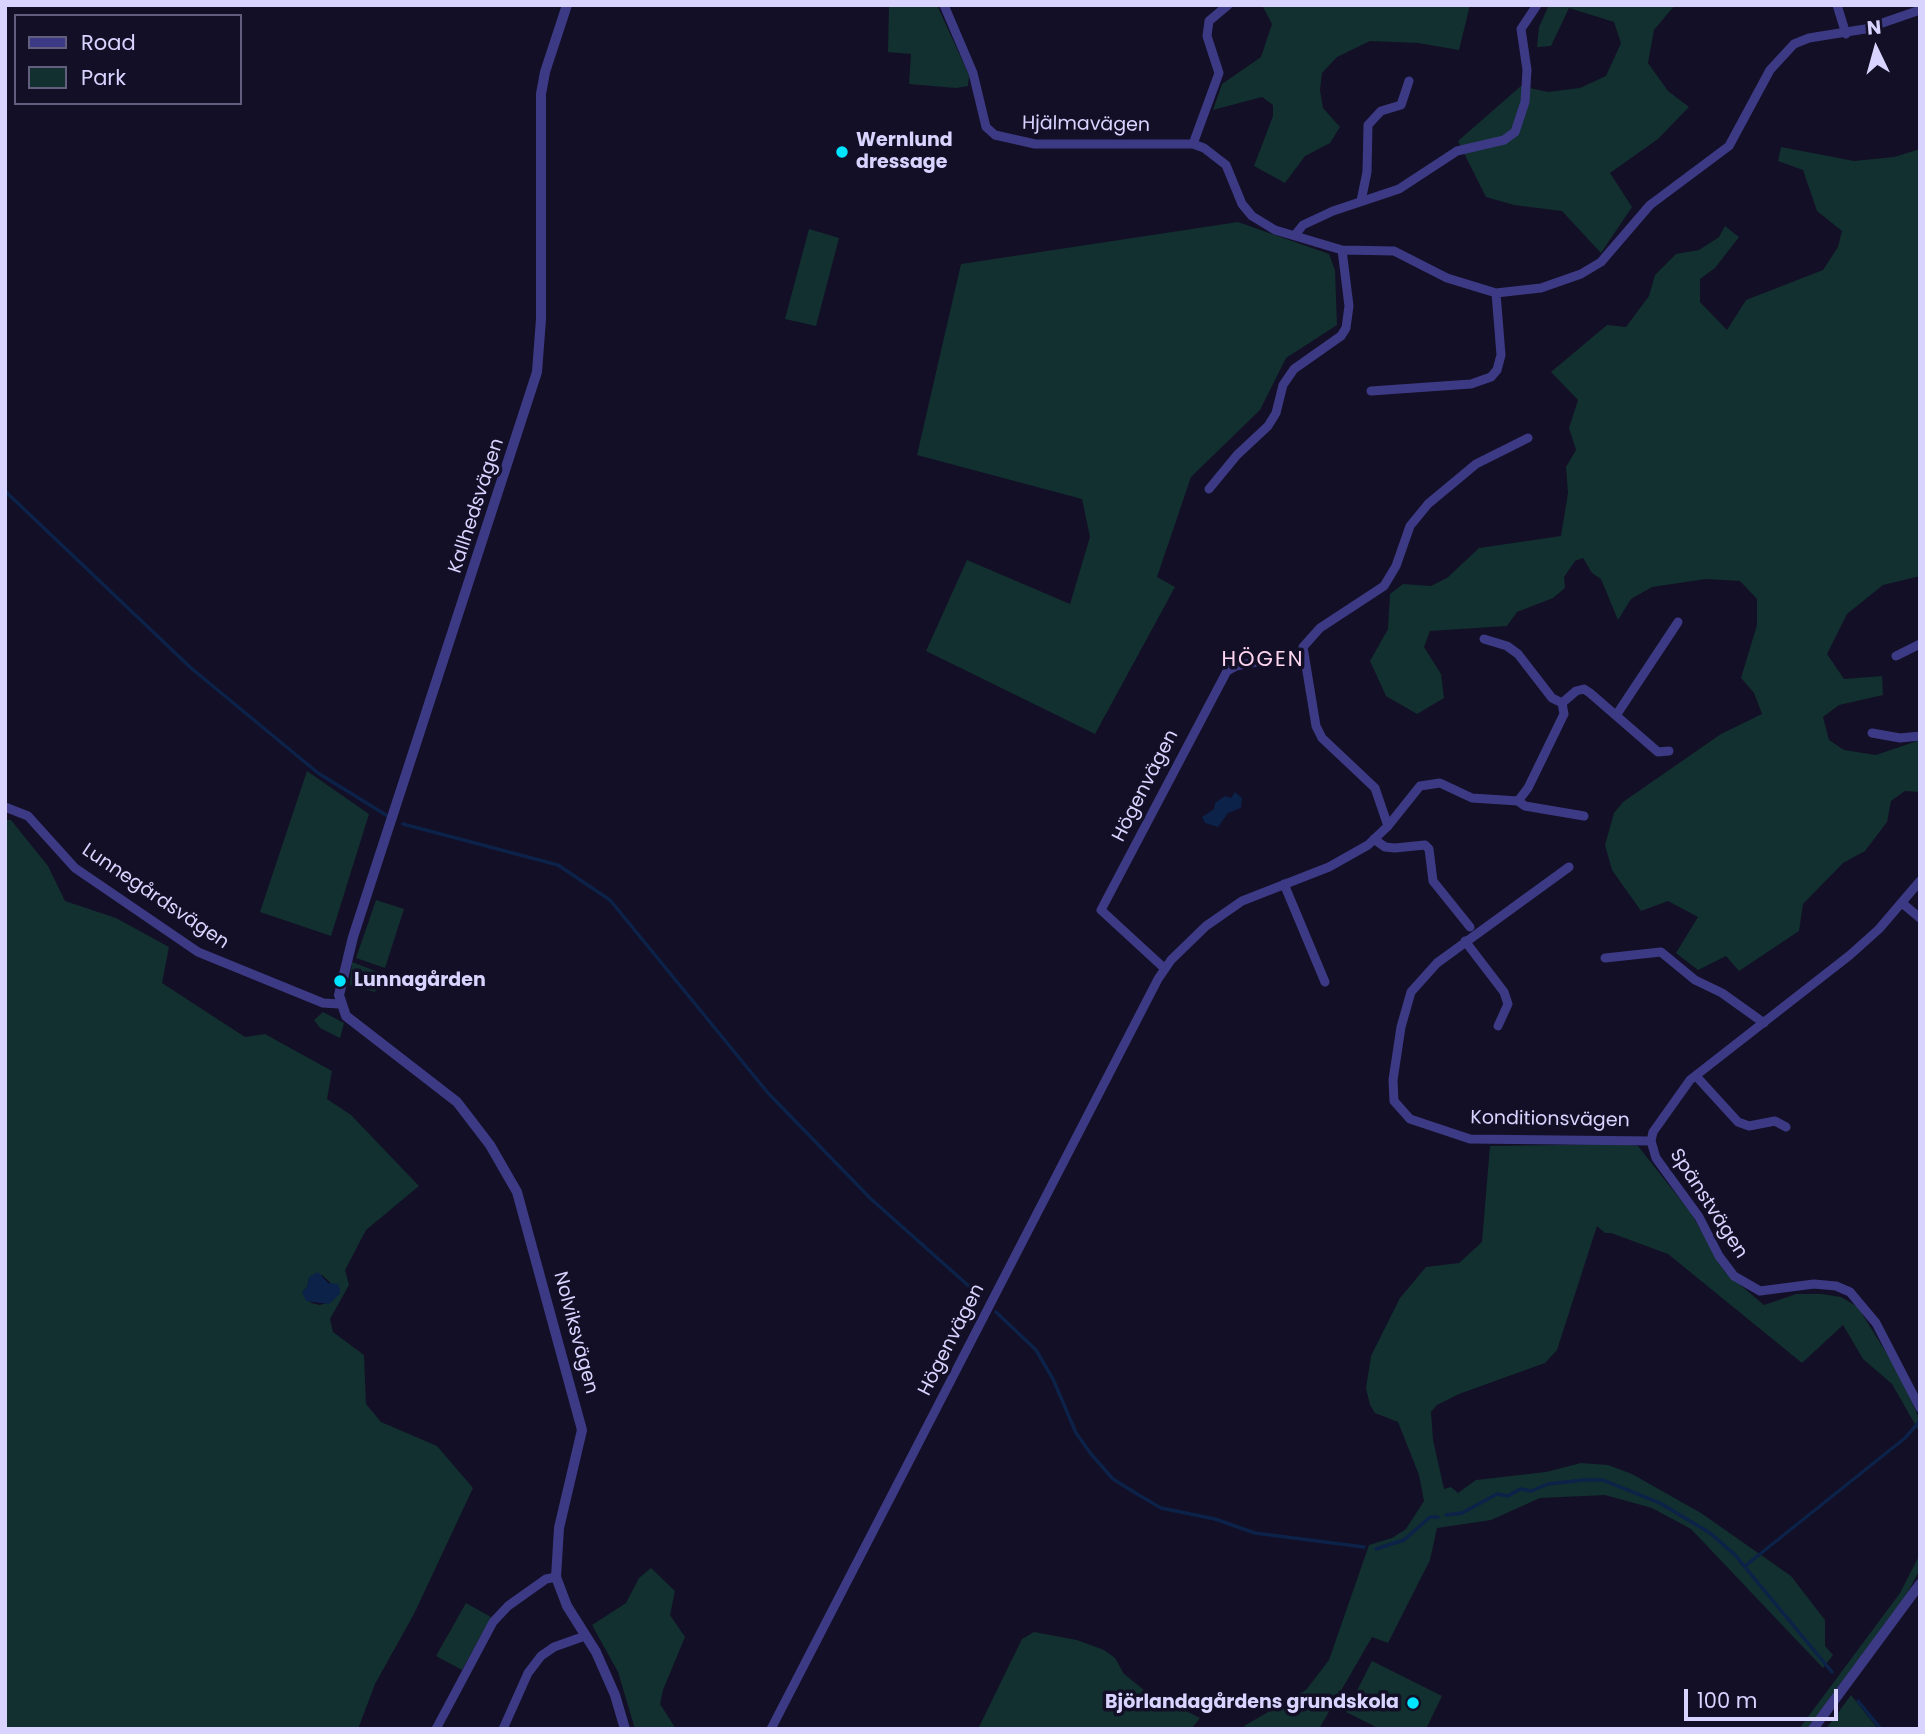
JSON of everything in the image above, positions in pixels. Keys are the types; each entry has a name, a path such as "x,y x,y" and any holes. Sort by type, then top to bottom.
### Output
{"street":[{"name":"Kallhedsvägen","path":"340,1004 340,981 347,957 537,373 541,319 541,94 545,72 567,5"},
{"name":"Hjälmavägen","path":"944,5 973,73 986,127 995,135 1035,144 1078,147 1194,144"},
{"path":"1228,5 1209,22 1207,29 1219,73 1194,144 1205,148 1226,165 1242,204 1252,216 1275,230 1342,250 1394,251 1447,278 1496,293 1541,288 1573,277 1601,262 1650,205 1729,146 1782,53 1810,38 1846,34 1920,10"},
{"path":"1294,235 1303,225 1361,201 1399,190 1457,151 1504,140 1515,132 1525,102 1527,81 1521,29 1537,5"},
{"path":"1837,5 1846,34"},
{"path":"1361,201 1367,172 1368,125 1381,111 1401,105 1409,81"},
{"path":"1209,489 1237,455 1268,426 1276,413 1283,385 1294,369 1341,336 1346,328 1349,306 1342,250"},
{"path":"1371,391 1471,384 1491,377 1497,370 1501,355 1496,293"},
{"path":"1388,826 1375,788 1322,738 1316,726 1303,653 1308,638 1384,586 1396,566 1410,526 1428,504 1476,464 1528,438"},
{"path":"1618,713 1678,621"},
{"path":"1484,639 1507,646 1518,654 1552,698 1562,703"},
{"path":"1896,656 1920,644"},
{"name":"Högenvägen","path":"1164,968 1101,910 1227,671 1303,653"},
{"path":"1562,703 1576,691 1584,689 1618,713 1658,752 1669,751"},
{"path":"1518,801 1528,788 1563,714 1562,703"},
{"path":"1872,733 1900,737 1920,736"},
{"name":"Högenvägen","path":"771,1729 1164,968 1188,942 1242,901 1329,867 1374,839 1420,786 1433,782 1444,784 1461,796 1472,799 1518,801 1525,806 1584,816"},
{"name":"Lunnegårdsvägen","path":"5,807 28,816 75,868 198,952 323,1003 340,1004"},
{"path":"1374,839 1385,847 1426,846 1433,881 1470,928"},
{"name":"Konditionsvägen","path":"1569,867 1465,941 1421,978 1405,1006 1393,1091 1400,1110 1427,1127 1478,1140 1651,1140"},
{"name":"Spänstvägen","path":"1920,881 1850,955 1696,1076 1653,1132 1651,1140 1656,1158 1699,1217 1719,1256 1734,1276 1760,1291 1814,1284 1836,1286 1850,1292 1875,1323 1920,1408"},
{"path":"1284,884 1325,982"},
{"path":"1902,903 1920,918"},
{"path":"1465,941 1504,992 1508,1004 1498,1026"},
{"path":"1605,958 1661,952 1695,980 1731,998 1764,1023"},
{"name":"Nolviksvägen","path":"340,1004 346,1016 457,1102 490,1145 517,1192 582,1430 559,1528 556,1577 567,1606 607,1677 625,1729"},
{"path":"1696,1076 1738,1122 1749,1126 1775,1121 1786,1127"},
{"path":"436,1729 493,1622 508,1606 537,1585 556,1577"},
{"path":"1813,1729 1920,1584"},
{"path":"503,1729 528,1673 541,1656 554,1647 585,1636"}],"green space":[{"path":"889,5 937,5 969,75 968,86 956,88 909,84 911,54 888,52"},
{"path":"1262,5 1470,5 1459,50 1418,43 1370,41 1337,57 1322,73 1320,90 1323,108 1340,127 1330,143 1305,156 1285,183 1254,166 1273,116 1273,105 1262,97 1213,110 1222,84 1261,57 1272,24"},
{"path":"1549,5 1675,5 1654,30 1648,63 1668,91 1689,107 1658,139 1610,173 1632,207 1601,253 1562,211 1514,205 1486,197 1458,141 1521,86 1548,92 1580,88 1606,76 1621,43 1614,22 1569,8 1551,46 1537,47 1539,27"},
{"path":"1781,147 1854,161 1894,157 1920,149 1920,576 1883,585 1847,614 1827,654 1844,679 1882,676 1883,695 1839,705 1823,717 1829,740 1844,750 1876,755 1920,740 1920,792 1905,791 1891,801 1887,822 1865,851 1843,863 1803,904 1799,931 1739,971 1726,956 1698,970 1676,953 1698,917 1668,901 1641,911 1612,870 1605,845 1614,813 1623,802 1721,734 1762,714 1754,693 1741,678 1757,625 1757,599 1740,581 1706,579 1652,587 1631,599 1618,620 1601,579 1592,573 1583,558 1575,561 1564,577 1565,588 1553,598 1517,612 1507,626 1430,631 1424,647 1441,674 1444,698 1417,714 1386,696 1370,661 1388,629 1390,594 1403,584 1431,586 1447,578 1479,548 1561,536 1568,493 1566,467 1576,450 1569,428 1578,400 1551,372 1607,325 1626,327 1649,296 1655,275 1676,254 1699,250 1719,237 1725,226 1739,237 1715,268 1700,279 1700,302 1727,330 1746,300 1823,270 1838,247 1842,231 1817,211 1803,170 1778,161"},
{"path":"1238,222 1329,254 1335,270 1337,325 1286,358 1260,410 1191,477 1157,577 1175,587 1095,734 926,651 967,560 1070,604 1090,537 1082,499 917,455 961,264"},
{"path":"809,229 839,238 816,326 785,319"},
{"path":"307,771 369,814 331,936 260,912"},
{"path":"5,820 11,820 48,866 65,901 116,918 169,947 162,983 245,1037 265,1034 332,1071 327,1099 351,1115 419,1186 366,1230 345,1270 349,1285 330,1319 333,1332 364,1355 366,1404 381,1422 437,1446 473,1488 414,1614 375,1684 358,1729 5,1729","holes":["322,1275 333,1285 333,1301 320,1305 311,1303 302,1292 307,1287 309,1277"]},
{"path":"376,900 404,909 385,968 356,958"},
{"path":"352,962 383,974 375,992 350,985"},
{"path":"323,1012 344,1023 340,1038 320,1028 314,1020"},
{"path":"1490,1146 1638,1146 1691,1213 1725,1272 1764,1305 1796,1294 1822,1294 1841,1297 1858,1307 1897,1370 1920,1420 1920,1433 1892,1384 1863,1359 1843,1325 1802,1363 1668,1254 1605,1233 1597,1226 1557,1350 1545,1363 1459,1394 1437,1405 1431,1412 1433,1440 1444,1489 1451,1487 1458,1493 1476,1480 1546,1472 1581,1463 1608,1465 1632,1474 1701,1513 1791,1576 1825,1620 1825,1646 1833,1655 1823,1668 1691,1529 1652,1508 1605,1495 1540,1498 1491,1520 1437,1528 1430,1560 1388,1643 1372,1637 1319,1729 1246,1729 1244,1726 1306,1690 1329,1660 1369,1545 1392,1538 1406,1529 1424,1501 1419,1475 1398,1422 1375,1413 1370,1405 1366,1388 1371,1356 1400,1298 1426,1267 1459,1263 1482,1242"},
{"path":"1920,1554 1920,1569 1908,1592 1807,1729 1799,1729 1900,1593"},
{"path":"651,1568 675,1591 670,1615 685,1637 660,1704 676,1729 635,1729 618,1672 592,1625 626,1603 639,1578"},
{"path":"466,1603 491,1617 462,1670 436,1656"},
{"path":"1034,1632 1077,1640 1104,1650 1115,1658 1124,1674 1144,1690 1200,1718 1191,1729 978,1729 1022,1639"},
{"path":"1372,1661 1442,1696 1426,1729 1380,1729 1346,1712"},
{"path":"1851,1695 1878,1729 1826,1729"}],"water":[{"path":"1235,792 1242,798 1241,808 1228,813 1218,827 1205,823 1202,817 1214,809 1215,803 1225,796 1231,798"},
{"path":"318,1272 328,1283 338,1284 340,1289 340,1294 329,1304 306,1301 302,1292 307,1287 309,1277"}],"waterway":[{"path":"5,491 191,668 318,773 386,815"},
{"path":"403,824 558,865 610,900 768,1093 871,1199 980,1296"},
{"path":"996,1312 1036,1350 1053,1379 1076,1433 1113,1479 1161,1508 1215,1519 1255,1533 1364,1547"},
{"path":"1745,1566 1905,1438 1919,1422"},
{"path":"1446,1515 1462,1513 1497,1494 1508,1496 1520,1489 1531,1491 1548,1484 1584,1480 1603,1480 1660,1503 1710,1533 1735,1555 1832,1672"},
{"path":"1376,1549 1404,1540 1430,1517 1438,1517"},
{"path":"1858,1701 1881,1729"}],"place":[{"name":"Wernlund dressage","path":"842,152"},
{"name":"Lunnagården","path":"340,981"},
{"name":"Björlandagårdens grundskola","path":"1413,1703"}],"district":[{"name":"HÖGEN","path":"1263,661"}]}
